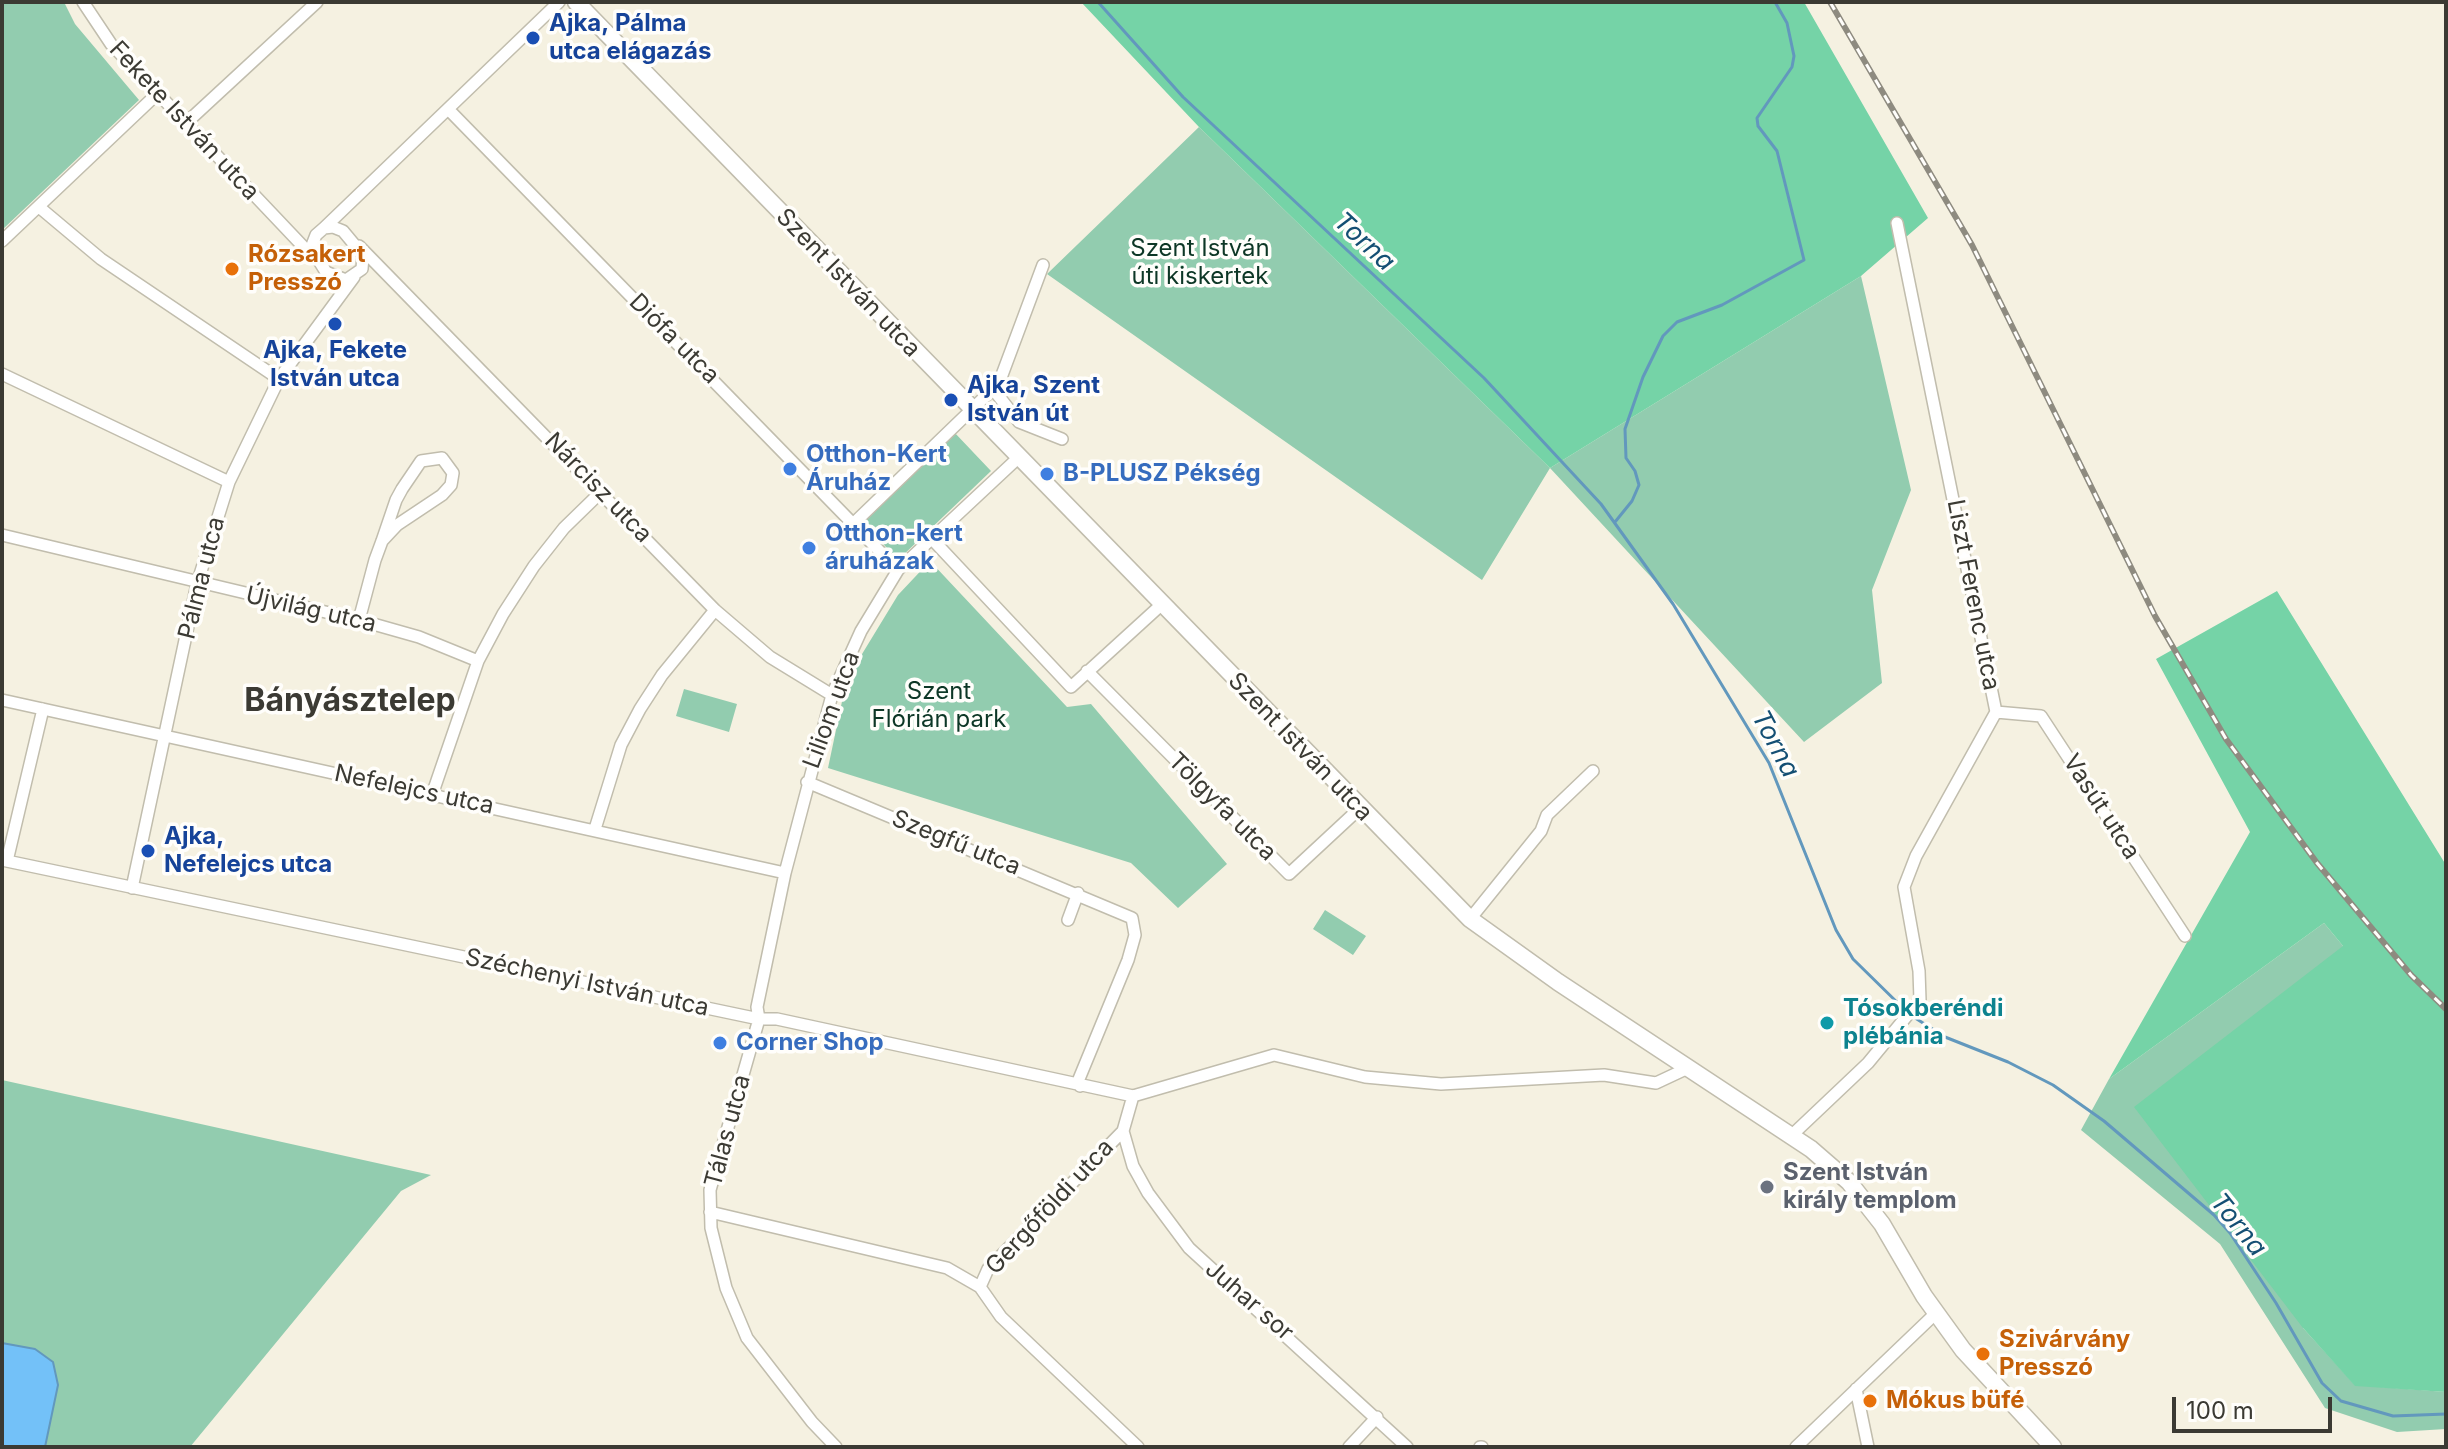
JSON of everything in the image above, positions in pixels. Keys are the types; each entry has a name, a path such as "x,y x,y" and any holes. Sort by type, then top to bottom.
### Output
{"main road":[{"name":"Szent István utca","path":"576,2 1359,809 1470,919 1827,1161 1865,1201 1936,1313 1993,1385 2053,1447"}],"street":[{"name":"Fekete István utca","path":"83,2 111,44 156,95 314,258"},
{"path":"185,124 317,2"},
{"path":"354,277 340,280 326,272 314,258 312,241 559,2"},
{"path":"2,241 156,95"},
{"name":"Diófa utca","path":"448,109 898,570"},
{"path":"39,207 101,259 279,379"},
{"path":"343,210 343,231"},
{"name":"Liszt Ferenc utca","path":"1791,1136 1899,1028 1920,1000 1919,971 1904,887 1916,856 1996,712 1897,223"},
{"path":"324,228 343,231 359,246 363,263 377,265"},
{"name":"Fekete István utca","path":"292,235 312,241"},
{"name":"Nárcisz utca","path":"359,246 602,491 715,610 770,657 832,695"},
{"name":"Pálma utca","path":"132,888 197,584 229,482 279,379 363,263"},
{"path":"854,523 993,389 1002,375 1043,265"},
{"path":"339,295 340,280"},
{"path":"2,374 229,482"},
{"path":"993,389 1019,422 1062,439"},
{"path":"359,620 382,541 396,500 421,461 442,458 453,473 451,485 442,495 397,525 382,541"},
{"name":"Liliom utca","path":"759,1019 757,1007 807,782 832,695 861,631 898,570 1018,458"},
{"path":"432,795 478,661 534,566 564,528 602,491"},
{"name":"Újvilág utca","path":"2,535 197,584 359,620 419,637 478,661"},
{"path":"932,539 1071,687 1161,605"},
{"path":"595,829 612,770 640,709 662,675 715,610"},
{"name":"Tölgyfa utca","path":"1087,671 1289,874 1359,809"},
{"name":"Nefelejcs utca","path":"2,700 785,873"},
{"path":"4,860 43,709"},
{"name":"Vasút utca","path":"1996,712 2041,716 2185,936"},
{"path":"1470,919 1541,831 1547,815 1593,771"},
{"name":"Szegfű utca","path":"807,782 1124,911 1135,925 1128,960 1079,1079 1080,1086"},
{"name":"Széchenyi István utca","path":"4,860 759,1019 777,1019 1133,1096 1274,1055 1365,1077 1441,1084 1604,1075 1656,1083 1688,1068"},
{"path":"1068,920 1078,893"},
{"name":"Tálas utca","path":"759,1019 710,1190 711,1228 726,1288 747,1338 812,1422 836,1447"},
{"name":"Gergőföldi utca","path":"1133,1096 1123,1131 988,1269 980,1287 1001,1317 1138,1447"},
{"name":"Juhar sor","path":"1123,1131 1133,1166 1148,1193 1189,1248 1407,1447"},
{"path":"710,1212 947,1268 980,1287"},
{"path":"1796,1447 1936,1313"},
{"path":"1856,1389 1868,1447"},
{"path":"1349,1447 1377,1417"}],"green space":[{"path":"2,2 64,2 75,24 139,100 2,230"},
{"path":"1081,2 1804,2 1928,218 1861,276 1550,468 1199,127"},
{"name":"Szent István úti kiskertek","path":"1199,127 1550,468 1482,580 1047,274"},
{"path":"1861,276 1911,490 1872,590 1882,683 1804,742 1550,468"},
{"path":"954,432 991,471 898,560 862,521"},
{"name":"Szent Flórián park","path":"930,561 1067,707 1091,704 1227,864 1178,908 1131,863 828,768 844,692 859,659 898,595"},
{"path":"2277,591 2446,865 2446,1392 2355,1386 2303,1328 2134,1107 2343,946 2324,923 2109,1079 2250,832 2156,659"},
{"path":"684,689 737,704 729,732 676,716"},
{"path":"1325,910 1366,936 1353,955 1313,929"},
{"path":"2324,923 2343,946 2303,1328 2355,1385 2446,1392 2446,1429 2397,1432 2325,1408 2220,1244 2081,1130 2109,1079"},
{"path":"2,1080 431,1175 401,1191 190,1447 45,1447 58,1385 35,1349 2,1343"}],"water":[{"path":"2,1343 35,1349 53,1362 58,1385 45,1447 2,1447"}],"waterway":[{"name":"Torna","path":"1098,2 1183,97 1484,378 1601,504 1673,604 1769,763 1836,930 1853,959 1906,1011"},
{"path":"1615,522 1632,501 1639,485 1635,471 1626,458 1625,429 1643,377 1663,336 1677,322 1722,305 1804,260 1777,151 1758,126 1757,118 1792,67 1794,56 1787,23 1775,2"},
{"name":"Torna","path":"1912,1016 1945,1037 2008,1062 2053,1085 2104,1121 2214,1215 2230,1233 2276,1303 2322,1383 2341,1401 2393,1416 2446,1414"}],"railway":[{"path":"1830,2 1972,245 2155,616 2226,739 2317,863 2411,975 2446,1009"}],"place":[{"name":"Ajka, Pálma utca elágazás","path":"533,38"},
{"name":"Rózsakert Presszó","path":"232,269"},
{"name":"Ajka, Fekete István utca","path":"335,324"},
{"name":"Ajka, Szent István út","path":"951,400"},
{"name":"Otthon-Kert Áruház","path":"790,469"},
{"name":"B-PLUSZ Pékség","path":"1047,474"},
{"name":"Otthon-kert áruházak","path":"809,548"},
{"name":"Ajka, Nefelejcs utca","path":"148,851"},
{"name":"Tósokberéndi plébánia","path":"1827,1023"},
{"name":"Corner Shop","path":"720,1043"},
{"name":"Szent István király templom","path":"1767,1187"},
{"name":"Szivárvány Presszó","path":"1983,1354"},
{"name":"Mókus büfé","path":"1870,1401"}],"district":[{"name":"Bányásztelep","path":"350,701"}]}
